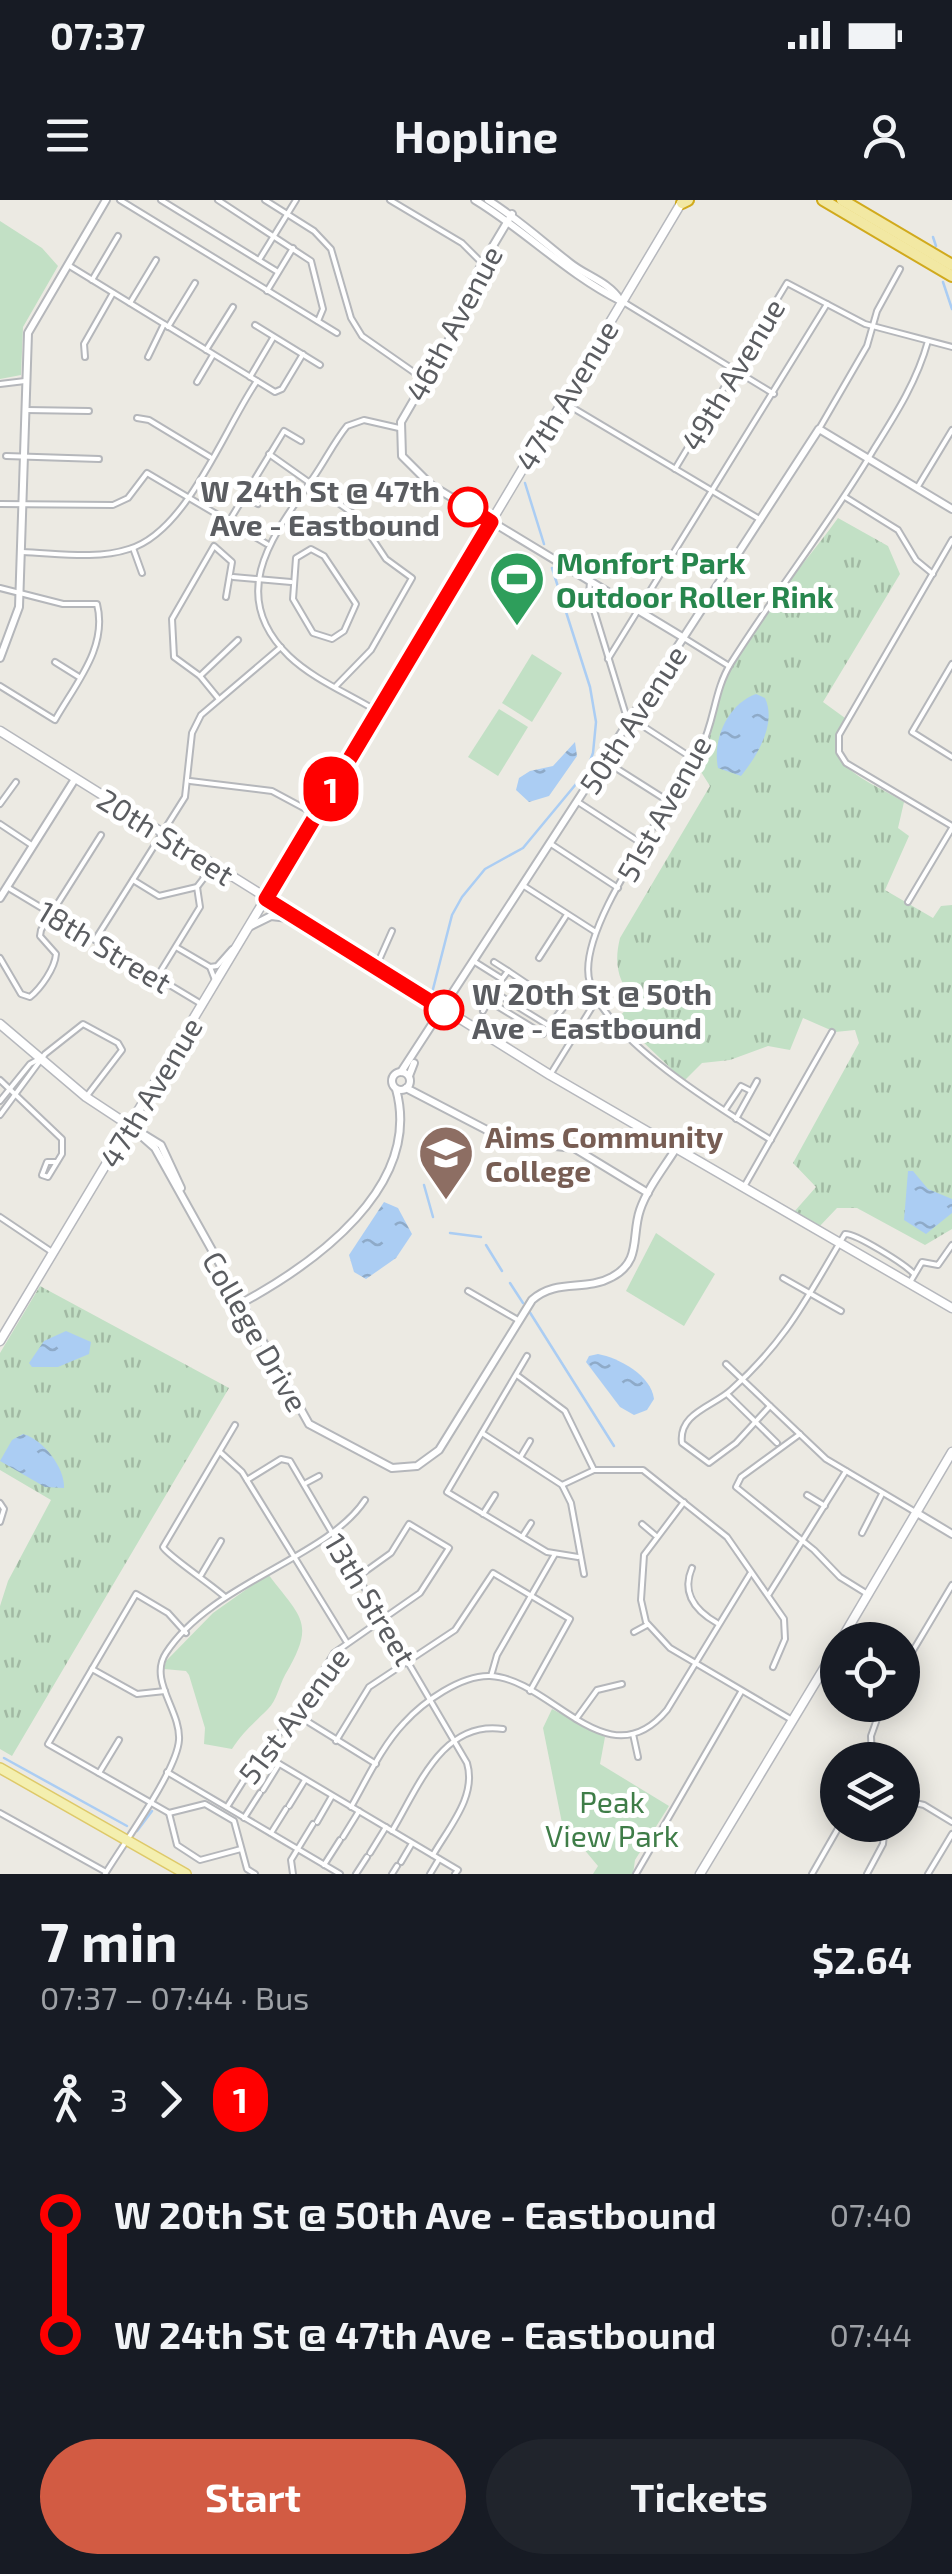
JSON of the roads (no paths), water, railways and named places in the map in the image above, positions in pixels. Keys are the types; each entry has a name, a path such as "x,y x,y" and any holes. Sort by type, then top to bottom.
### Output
{"highway":[{"path":"823,200 952,276"},
{"path":"842,200 952,265"}],"main road":[{"name":"47th Avenue","path":"0,1340 684,201"},
{"name":"20th Street","path":"0,732 550,1075 952,1308"},
{"name":"47th Avenue","path":"300,842 327,796"},
{"path":"0,1024 86,1097 130,1126"},
{"path":"851,1622 952,1452"},
{"path":"700,1874 820,1674"},
{"path":"0,1768 186,1874"}],"street":[{"path":"0,658 13,632 20,594 30,324 53,295 106,200"},
{"path":"120,200 337,333"},
{"path":"161,200 278,272"},
{"path":"218,200 308,257 318,275 324,309 318,321"},
{"path":"265,200 331,248 341,270 347,306 362,336 425,380"},
{"path":"259,260 296,200"},
{"path":"390,200 462,242 482,263"},
{"path":"476,200 510,217"},
{"path":"488,200 567,261 615,291 624,303 774,394"},
{"name":"46th Avenue","path":"281,648 265,619 259,579 267,544 347,426 364,420 399,428 462,318 482,263 510,217"},
{"path":"92,280 118,236"},
{"path":"267,290 294,246"},
{"path":"130,303 156,260"},
{"path":"67,264 275,392 282,389 303,354"},
{"name":"50th Avenue","path":"240,1304 302,1270 359,1214 398,1150 404,1082 444,1010 819,429 867,346 900,268"},
{"name":"49th Avenue","path":"675,469 790,282 827,304"},
{"path":"148,357 194,284"},
{"path":"85,356 84,344 113,293"},
{"path":"608,659 827,304 873,327 952,348"},
{"path":"206,350 233,307"},
{"path":"255,325 320,365"},
{"path":"250,377 274,337"},
{"name":"51st Avenue","path":"597,999 587,966 594,932 695,760 730,666 845,497 912,385 928,341"},
{"path":"197,382 213,355"},
{"path":"0,384 26,381"},
{"path":"22,552 108,554 133,548 168,524 257,381"},
{"path":"562,402 761,520"},
{"path":"26,410 89,411"},
{"path":"137,418 149,420 210,457"},
{"path":"399,428 400,446 409,467 491,522 730,666"},
{"path":"819,429 952,509"},
{"path":"917,488 952,430"},
{"path":"228,522 284,431 301,441"},
{"path":"269,454 358,517 386,559 412,578 371,650 336,687"},
{"path":"6,456 99,459"},
{"path":"0,504 113,505 128,498 147,473 267,544"},
{"path":"244,496 258,504"},
{"path":"845,497 898,530 916,560 934,574"},
{"path":"908,902 952,827 846,763 839,752 839,735 952,540"},
{"path":"218,698 200,676 174,658 174,614 214,546 231,559 235,578 226,596"},
{"path":"133,548 142,573"},
{"path":"312,549 321,553 356,604 341,634 326,640 313,634 295,606 291,582 301,552 312,549"},
{"path":"235,578 291,582"},
{"path":"590,582 626,715 695,760"},
{"path":"0,588 64,604 98,604 98,643 55,720 0,686"},
{"path":"200,676 238,640"},
{"path":"95,940 162,834 190,781 192,733 201,714 218,698 281,648 377,712"},
{"path":"56,662 79,677"},
{"path":"952,664 912,732 952,757"},
{"path":"605,760 670,802"},
{"path":"0,898 7,881 75,779"},
{"path":"190,781 272,791 314,813"},
{"path":"0,804 16,782"},
{"path":"578,802 644,845"},
{"path":"0,824 33,846"},
{"path":"0,958 21,994 28,997 36,992 56,960 56,954 40,936 50,913 100,835"},
{"path":"551,844 619,888"},
{"path":"187,850 203,867 204,876"},
{"path":"157,977 200,907 197,887 204,876 218,869"},
{"path":"133,880 159,896 197,887"},
{"name":"18th Street","path":"7,881 50,913 202,1004"},
{"path":"524,886 594,932"},
{"path":"539,958 567,914"},
{"path":"248,928 271,916 297,918"},
{"path":"376,967 392,931"},
{"path":"176,947 210,968 214,984"},
{"path":"210,968 237,947"},
{"path":"475,962 502,979"},
{"path":"489,1001 543,1034 562,1005 494,962"},
{"path":"483,1011 508,971"},
{"path":"494,992 572,1040"},
{"path":"550,1075 597,999 680,1083 771,1140"},
{"path":"0,1101 52,1046 82,1024 90,1025 122,1050 86,1097"},
{"path":"743,1190 832,1032"},
{"path":"0,1080 61,1136 64,1148 57,1162"},
{"path":"736,1119 757,1080"},
{"path":"404,1082 497,1137 566,1144 648,1193"},
{"path":"724,1112 741,1086 751,1091"},
{"path":"0,1113 11,1090"},
{"name":"College Drive","path":"130,1126 155,1148 314,1429 398,1469 429,1460 448,1438 518,1320"},
{"path":"468,1291 518,1320 541,1292 563,1284 603,1281 623,1269 636,1247 638,1219 648,1193 675,1150"},
{"path":"0,1217 52,1252"},
{"path":"770,1406 736,1443 704,1463 684,1446 681,1436 696,1412 728,1394 790,1330 845,1234 854,1234 879,1254 898,1257 914,1274"},
{"path":"908,1284 922,1262 938,1265 952,1245"},
{"path":"783,1278 841,1310"},
{"path":"234,1293 251,1298 248,1318"},
{"path":"528,1356 448,1492 555,1554 578,1557"},
{"path":"726,1364 846,1472 952,1534"},
{"path":"516,1375 565,1411 585,1443 594,1470"},
{"path":"728,1394 777,1442"},
{"path":"225,1598 201,1574 163,1552 235,1425"},
{"path":"482,1433 562,1485 571,1503 584,1574"},
{"path":"800,1434 741,1477 736,1488 840,1577 868,1595"},
{"path":"521,1456 530,1442"},
{"path":"220,1452 247,1480 346,1641"},
{"name":"13th Street","path":"247,1480 287,1459 467,1762 470,1782 465,1801 433,1855"},
{"path":"562,1485 594,1470 643,1470 727,1538 786,1627 784,1644 772,1666"},
{"path":"768,1595 846,1472"},
{"path":"304,1484 319,1476"},
{"path":"862,1533 882,1494"},
{"path":"484,1514 495,1495"},
{"path":"807,1495 824,1506"},
{"path":"0,1813 106,1873 167,1772 179,1739 160,1672 163,1658 225,1598 332,1532 355,1515 365,1500"},
{"path":"684,1502 655,1536 642,1566 640,1600 648,1625 663,1644 792,1720"},
{"path":"0,1504 4,1513 0,1522"},
{"path":"522,1537 530,1523"},
{"name":"51st Avenue","path":"220,1813 261,1753 296,1715 326,1662 346,1641 423,1590 449,1548 409,1524 391,1553 359,1576"},
{"path":"642,1524 655,1536"},
{"path":"201,1574 221,1541"},
{"path":"491,1676 497,1655 555,1554"},
{"path":"692,1568 688,1578 691,1600 717,1623"},
{"path":"336,1741 369,1687 455,1630 492,1573 570,1619 530,1692"},
{"path":"351,1807 403,1724 464,1682 491,1676 606,1733 632,1734 662,1716 750,1574"},
{"path":"920,1639 952,1585"},
{"path":"186,1633 168,1614 136,1594 48,1744 169,1813 205,1804 220,1813 234,1822 247,1869 255,1874"},
{"path":"634,1632 648,1625"},
{"path":"92,1669 137,1694 165,1691"},
{"path":"576,1719 590,1696 605,1686 622,1684"},
{"path":"636,1874 742,1690"},
{"path":"296,1715 376,1764"},
{"path":"392,1831 438,1755 454,1740 477,1728 503,1729"},
{"path":"632,1734 638,1757"},
{"path":"98,1774 118,1740"},
{"path":"261,1753 457,1872"},
{"path":"244,1818 279,1764"},
{"path":"167,1772 340,1874"},
{"path":"271,1833 305,1780"},
{"path":"293,1874 290,1863 332,1796"},
{"path":"920,1805 952,1822"},
{"path":"324,1865 358,1811"},
{"path":"169,1813 177,1845 200,1860 242,1850"},
{"path":"356,1874 386,1827"},
{"path":"928,1874 952,1834"},
{"path":"812,1874 830,1842"},
{"path":"867,1874 884,1842"},
{"path":"392,1874 412,1843"},
{"path":"430,1874 439,1859"}],"water":[{"path":"756,694 765,698 767,729 741,776 718,768 717,746 730,714"},
{"path":"575,742 577,756 549,796 529,802 516,790 519,778 553,766"},
{"path":"908,1171 913,1171 928,1189 952,1199 952,1213 926,1234 904,1220"},
{"path":"384,1202 398,1208 412,1234 396,1258 366,1279 354,1272 349,1255"},
{"path":"66,1331 91,1342 89,1354 58,1367 32,1367 29,1363 44,1341"},
{"path":"598,1354 624,1364 647,1382 654,1399 647,1410 634,1415 620,1407 586,1362 589,1356"},
{"path":"23,1434 51,1455 61,1472 64,1488 45,1487 0,1461 12,1440"}],"waterway":[{"path":"933,237 936,246"},
{"path":"943,282 952,309"},
{"path":"519,459 538,429"},
{"path":"525,483 544,544"},
{"path":"432,993 452,915 462,897 485,869 523,848 586,772 593,753 596,722 590,687 552,568"},
{"path":"424,1185 433,1217"},
{"path":"450,1233 481,1237"},
{"path":"486,1245 502,1271"},
{"path":"510,1283 523,1303"},
{"path":"529,1311 614,1446"},
{"path":"4,1758 127,1826"},
{"path":"137,1831 152,1811"}],"place":[{"name":"W 24th St @ 47th Ave - Eastbound","path":"468,507"},
{"name":"Monfort Park Outdoor Roller Rink","path":"517,628"},
{"name":"W 20th St @ 50th Ave - Eastbound","path":"444,1010"},
{"name":"Aims Community College","path":"446,1202"}],"park label":[{"name":"Peak View Park","path":"612,1818"}]}
